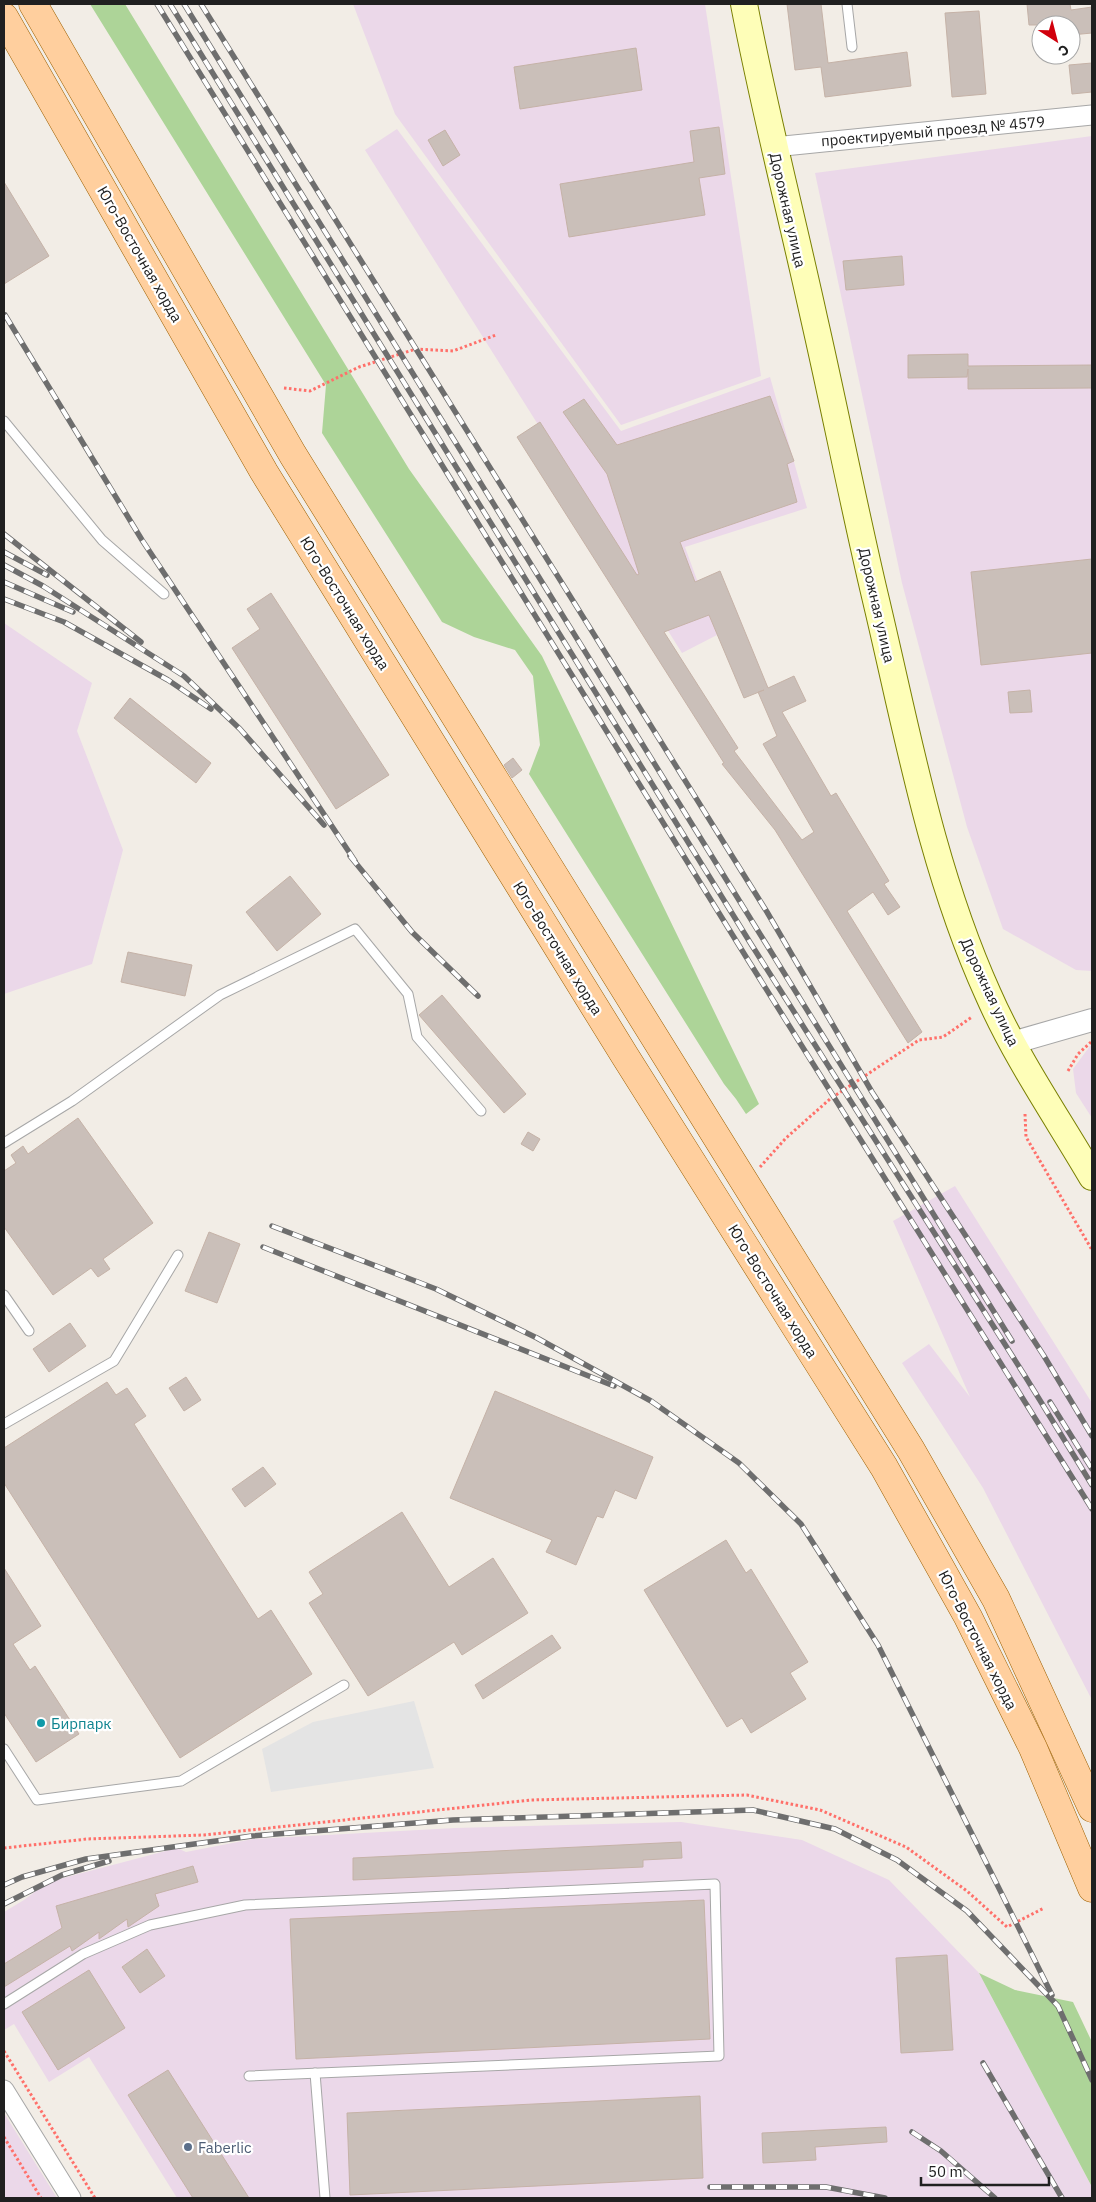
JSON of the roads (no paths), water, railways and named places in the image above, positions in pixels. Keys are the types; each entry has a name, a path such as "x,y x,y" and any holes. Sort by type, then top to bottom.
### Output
{"main road":[{"name":"Юго-Восточная хорда","path":"33,4 293,455 911,1450 996,1599 1092,1808"},
{"name":"Дорожная улица","path":"744,4 762,99 814,317 858,525 933,842 961,928 988,995 1012,1043 1092,1177"},
{"name":"Юго-Восточная хорда","path":"4,17 264,472 625,1056 884,1467 973,1626 1032,1748 1092,1888"},
{"path":"4,40 54,104"}],"street":[{"name":"проектируемый проезд № 4579","path":"774,147 1092,115"},
{"path":"1012,1043 1092,1020"},
{"path":"4,2090 71,2198"}],"lane":[{"path":"847,4 852,47"},
{"path":"4,421 102,540 164,594"},
{"path":"4,1143 72,1102 220,995 355,929 408,994 417,1037 481,1111"},
{"path":"4,1424 114,1361 178,1255"},
{"path":"4,1295 29,1331"},
{"path":"4,1749 37,1800 181,1781 344,1685"},
{"path":"4,2004 83,1954 150,1925 245,1905 715,1884 718,2056 249,2076"},
{"path":"315,2073 325,2198"}],"railway":[{"path":"157,4 748,960 1092,1509"},
{"path":"170,4 751,944 1092,1485"},
{"path":"184,4 1012,1341"},
{"path":"201,4 767,912 872,1092 1044,1356 1092,1436"},
{"path":"5,315 142,540 355,861"},
{"path":"4,534 141,642"},
{"path":"4,552 47,575"},
{"path":"4,565 43,586 184,676 240,729 324,825"},
{"path":"4,582 73,612"},
{"path":"4,599 64,622 168,680 211,709"},
{"path":"350,856 412,932 478,996"},
{"path":"272,1226 436,1289 537,1338 651,1401 739,1463 801,1524 878,1645 1052,1995"},
{"path":"263,1247 614,1386"},
{"path":"1050,1402 1092,1469"},
{"path":"4,1885 22,1877 86,1859 252,1836 453,1820 753,1810 835,1829 897,1860 967,1911 1058,2006 1092,2080"},
{"path":"4,1904 62,1875 109,1861"},
{"path":"983,2063 1062,2198"},
{"path":"912,2132 941,2151 995,2198"},
{"path":"710,2187 826,2187 885,2198"}],"place":[{"name":"Бирпарк","path":"41,1723"},
{"name":"Faberlic","path":"188,2147"}]}
